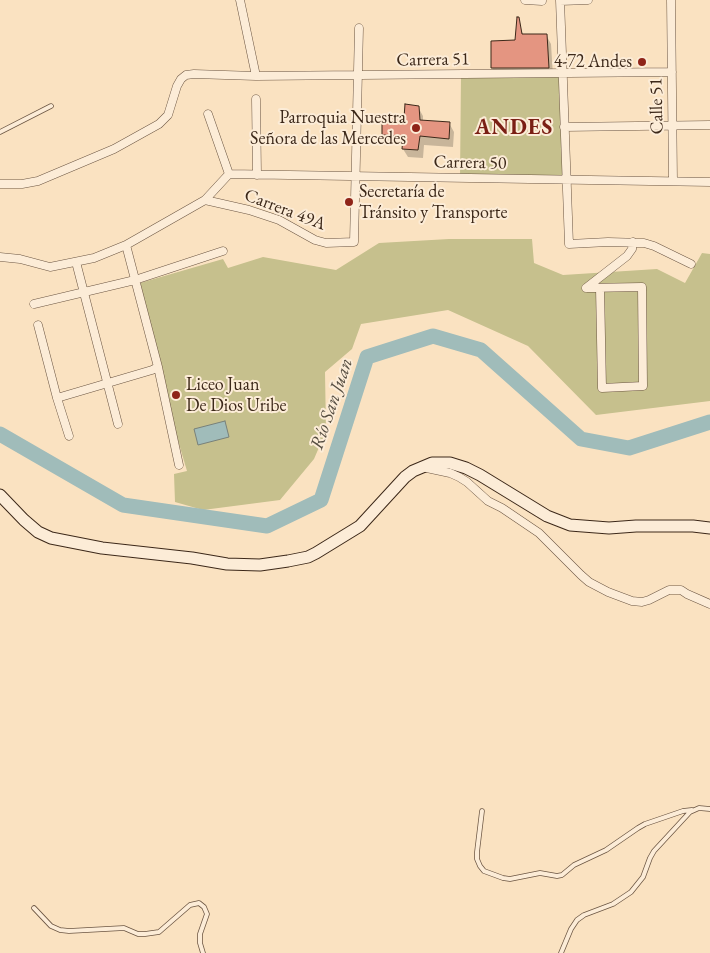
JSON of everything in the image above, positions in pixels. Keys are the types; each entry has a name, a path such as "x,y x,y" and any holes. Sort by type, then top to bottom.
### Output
{"main road":[{"path":"0,495 38,532 51,538 102,548 192,558 227,564 260,565 308,557 360,526 405,477 432,462 450,463 466,468 547,516 570,525 609,528 636,526 693,526 710,528"}],"street":[{"path":"240,0 256,76"},
{"path":"525,0 542,1"},
{"path":"588,0 560,0 569,244 644,243 691,264"},
{"name":"Calle 51","path":"671,0 673,181"},
{"path":"356,176 359,28"},
{"name":"Carrera 51","path":"0,184 22,184 38,181 114,149 159,124 168,115 173,95 181,79 186,75 672,72"},
{"path":"256,99 257,175"},
{"path":"0,257 20,259 50,267 94,258 126,245 205,200 229,174 208,114"},
{"path":"564,127 710,125"},
{"name":"Carrera 50","path":"229,174 710,182"},
{"name":"Carrera 49A","path":"205,200 249,210 279,220 315,240 326,243 354,242 356,176"},
{"path":"600,288 602,388 643,386 642,287 586,288 627,256 632,249 632,242"},
{"path":"126,245 158,367 179,465"},
{"path":"34,304 135,280 223,251"},
{"path":"76,262 118,424"},
{"path":"38,325 68,436"},
{"path":"57,398 158,367"},
{"path":"422,467 450,473 466,482 488,501 502,508 539,533 581,576 608,592 632,601 642,602 669,590 681,590 710,604"}],"lane":[{"path":"0,132 51,106"},
{"path":"482,811 477,860 484,870 510,879 540,873 562,875 574,865 606,850 645,824 683,811 699,808 710,809"},
{"path":"561,953 577,920 584,915 613,904 636,888 644,877 654,851 692,810"},
{"path":"34,908 51,926 60,930 124,928 138,934 145,934 158,932 190,905 199,903 204,907 207,914 200,934 203,953"}],"shaded area":[{"path":"563,73 566,180 460,178 461,74"},
{"path":"449,239 532,239 534,263 563,275 657,269 685,283 702,253 710,254 710,401 596,415 528,346 448,310 361,324 352,349 325,372 326,431 314,459 280,500 203,510 175,502 174,474 187,471 140,283 223,259 228,268 263,257 336,270 379,243"}],"water":[{"path":"225,421 229,437 198,445 194,429"}],"building":[{"path":"517,17 519,17 522,34 547,34 549,68 491,68 491,41 515,40"},
{"name":"Parroquia Nuestra Señora de las Mercedes","path":"405,104 419,106 420,120 450,122 449,139 420,136 418,150 402,149 403,136 382,135 382,116 404,118"}],"waterway":[{"name":"Río San Juan","path":"0,434 123,505 267,526 321,500 367,357 433,336 481,350 581,439 629,448 710,422"}],"place":[{"name":"4-72 Andes","path":"642,62"},
{"name":"Parroquia Nuestra Señora de las Mercedes","path":"416,128"},
{"name":"Secretaría de Tránsito y Transporte","path":"349,202"},
{"name":"Liceo Juan De Dios Uribe","path":"176,395"}],"district":[{"name":"ANDES","path":"514,128"}]}
